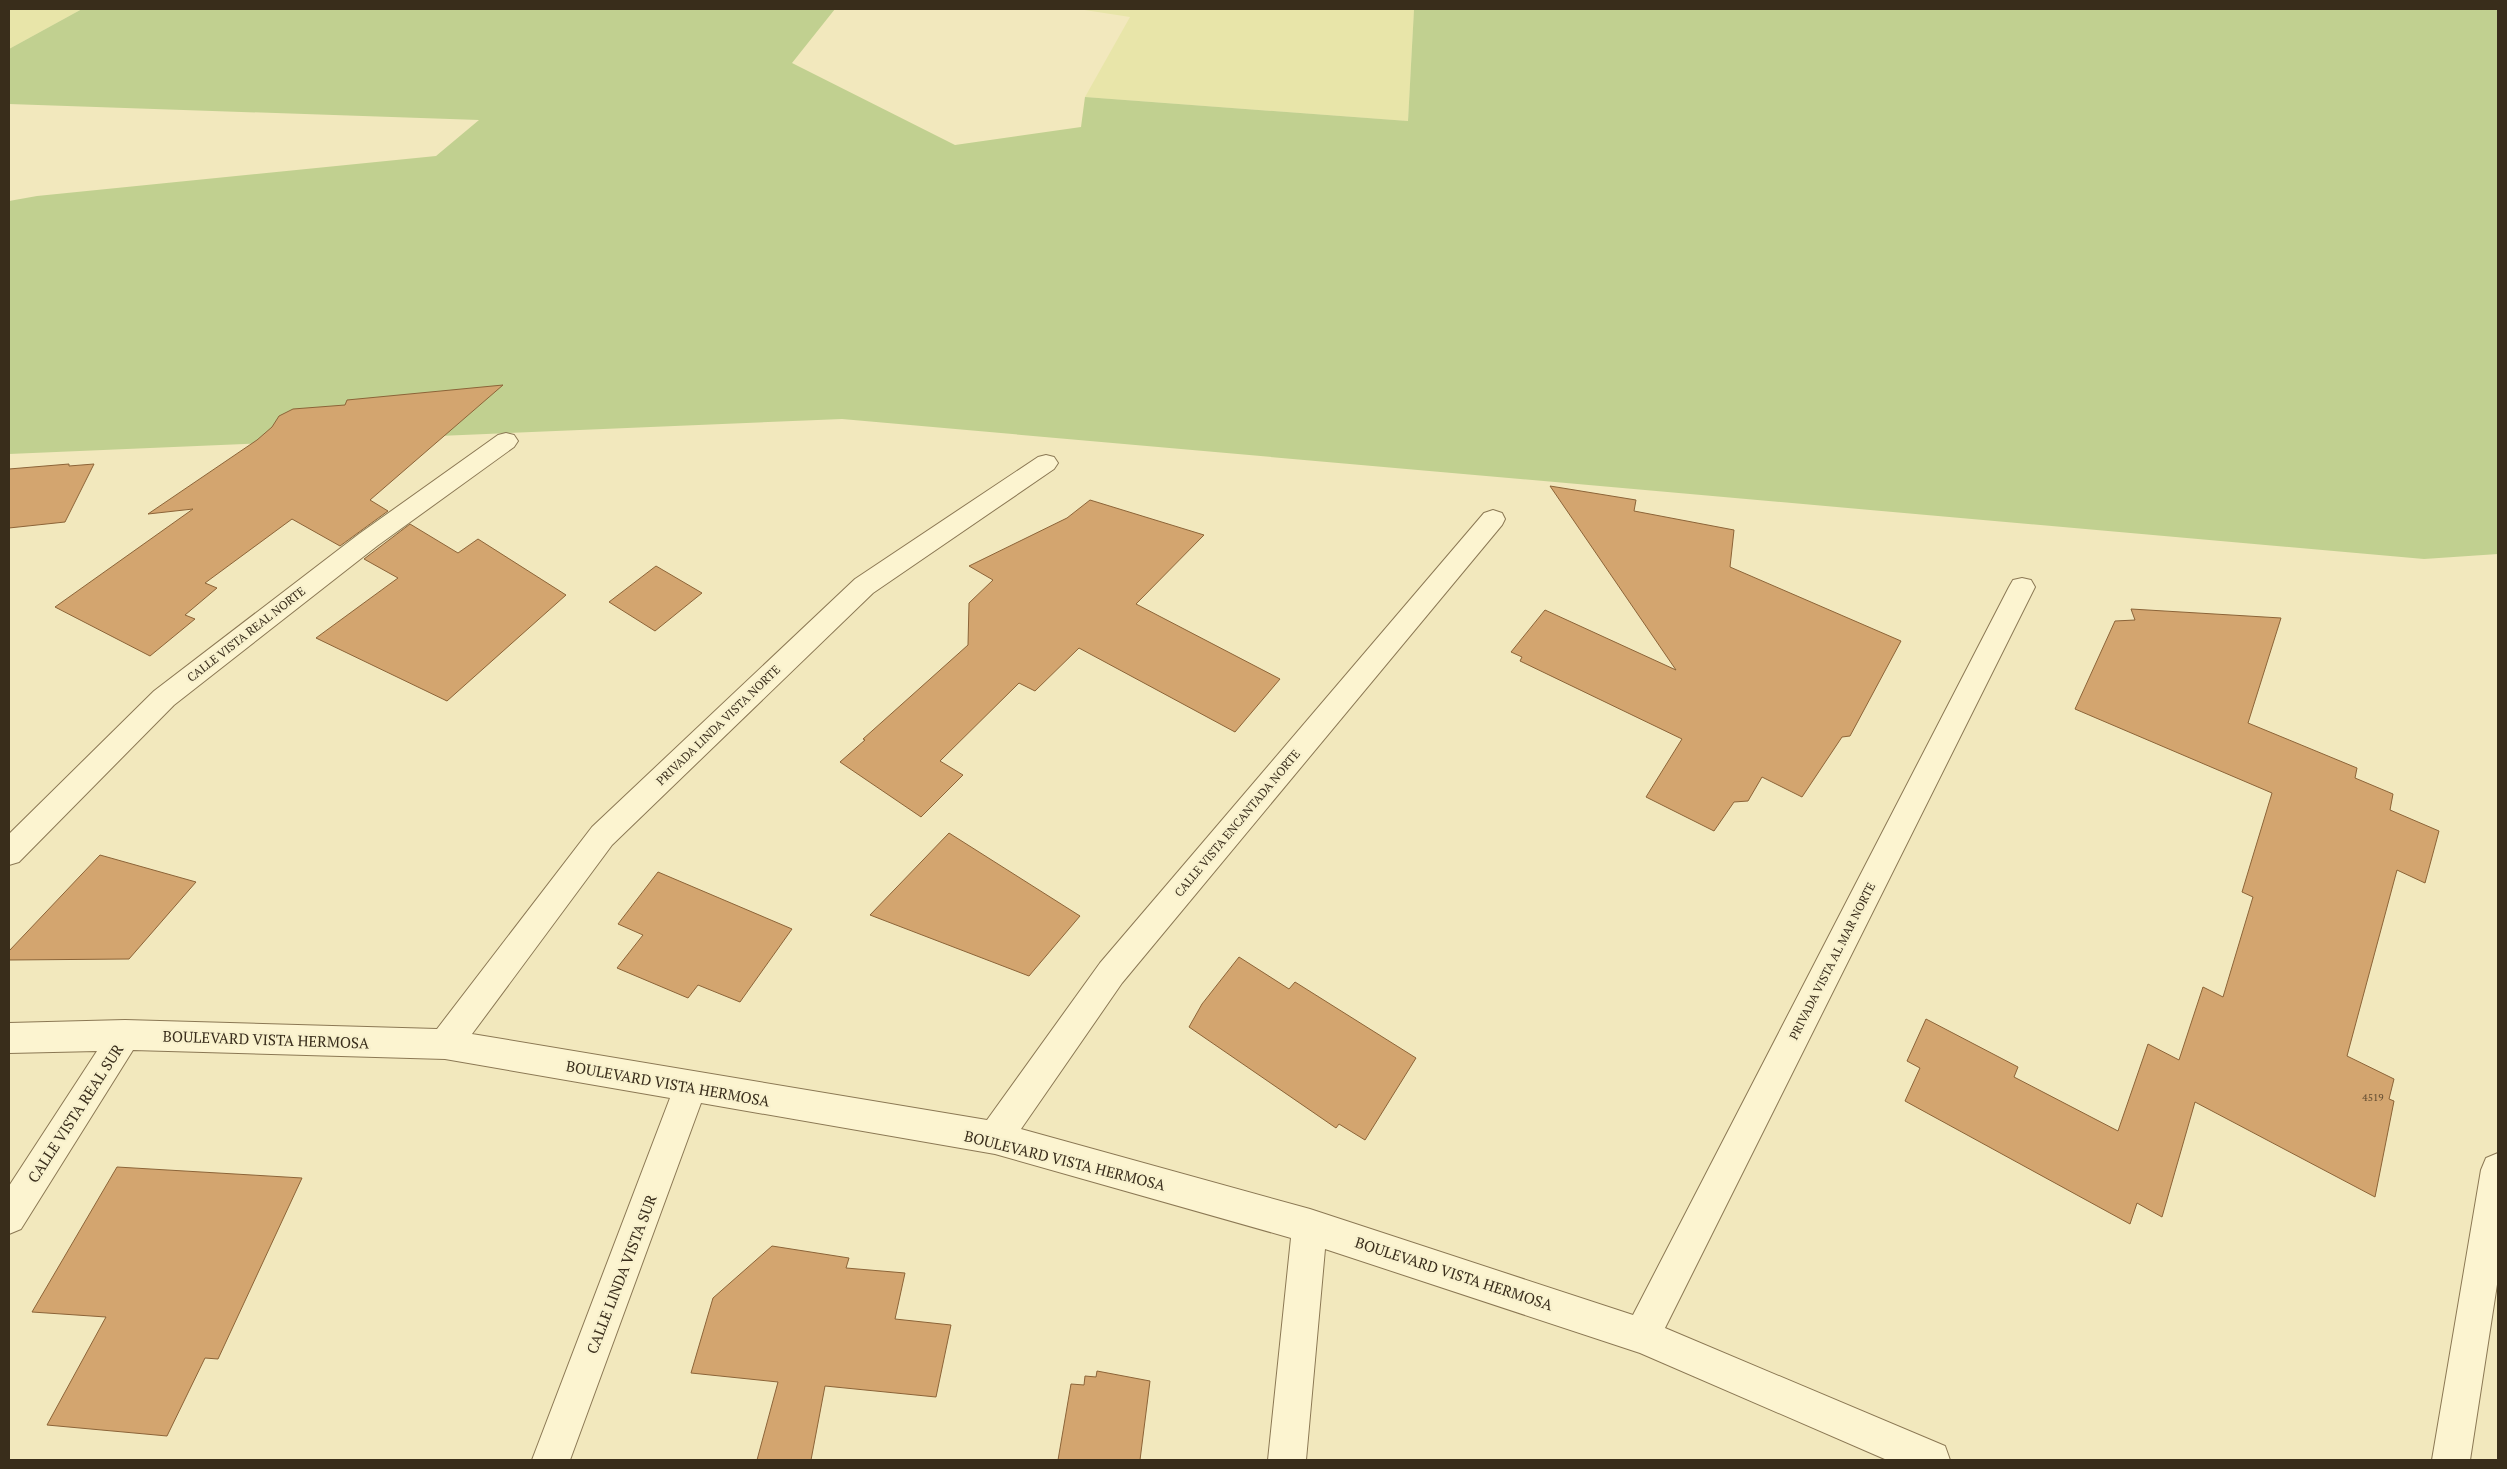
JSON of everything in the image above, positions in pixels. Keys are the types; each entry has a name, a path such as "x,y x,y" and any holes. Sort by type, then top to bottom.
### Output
{"street":[{"name":"CALLE VISTA REAL NORTE","path":"9,853 164,698 368,540 506,441"},
{"name":"PRIVADA LINDA VISTA NORTE","path":"445,1044 602,836 864,586 1046,463"},
{"name":"CALLE VISTA ENCANTADA NORTE","path":"995,1138 1111,973 1493,519"},
{"name":"PRIVADA VISTA AL MAR NORTE","path":"1642,1336 2022,587"},
{"name":"BOULEVARD VISTA HERMOSA","path":"9,1038 125,1035 445,1044 995,1138 1310,1226 1642,1336 1931,1460"},
{"name":"CALLE VISTA REAL SUR","path":"9,1217 125,1035"},
{"name":"CALLE LINDA VISTA SUR","path":"551,1460 691,1087"},
{"path":"2450,1460 2498,1170"},
{"path":"1287,1460 1310,1226"}],"shaded area":[{"path":"9,9 82,9 9,49"},
{"path":"1078,9 1414,9 1408,121 1085,97 1130,17"}],"green space":[{"path":"82,9 835,9 792,63 955,145 1081,127 1085,97 1408,121 1414,9 2498,9 2498,554 2424,559 842,419 9,454 9,201 37,196 436,156 479,120 9,104 9,49"}],"building":[{"path":"503,385 370,500 388,511 340,546 292,519 205,583 217,588 185,615 195,619 150,656 55,607 193,509 148,514 257,440 272,427 279,416 293,409 345,405 347,400"},
{"path":"69,464 69,466 94,464 65,522 9,528 9,469"},
{"path":"1550,486 1636,500 1634,511 1734,530 1730,567 1901,641 1850,736 1842,737 1802,797 1762,777 1748,801 1734,802 1714,831 1646,797 1682,739 1520,661 1522,657 1511,652 1545,610 1676,670"},
{"path":"1090,500 1204,535 1136,604 1280,679 1235,732 1079,648 1035,691 1019,683 940,761 963,775 921,817 840,762 968,645 969,603 993,580 969,566 1067,518"},
{"path":"410,524 458,553 478,539 566,595 447,701 316,638 398,578 364,559"},
{"path":"656,566 702,593 655,631 609,602"},
{"path":"2131,609 2281,618 2248,723 2357,768 2355,778 2393,794 2390,810 2439,831 2425,883 2397,870 2347,1056 2394,1079 2389,1099 2394,1101 2375,1197 2195,1102 2162,1217 2137,1203 2130,1224 1905,1101 1920,1068 1907,1061 1926,1019 2018,1067 2014,1077 2118,1131 2148,1044 2179,1060 2203,987 2223,997 2253,897 2242,892 2272,793 2075,709 2115,621 2135,620"},
{"path":"949,833 1080,916 1029,976 870,915"},
{"path":"100,855 196,882 129,959 9,960 9,951"},
{"path":"658,872 792,929 740,1002 698,985 688,998 617,968 643,935 618,924"},
{"path":"1239,957 1289,989 1295,982 1416,1058 1365,1140 1339,1124 1336,1128 1189,1027 1202,1004"},
{"path":"117,1167 302,1178 218,1359 205,1358 167,1436 47,1425 106,1317 32,1312"},
{"path":"772,1246 849,1258 846,1268 905,1273 895,1319 951,1325 936,1397 825,1386 811,1460 757,1460 778,1382 691,1373 713,1298"},
{"path":"1097,1371 1150,1381 1140,1460 1058,1460 1071,1384 1084,1385 1085,1376 1096,1377"}]}
